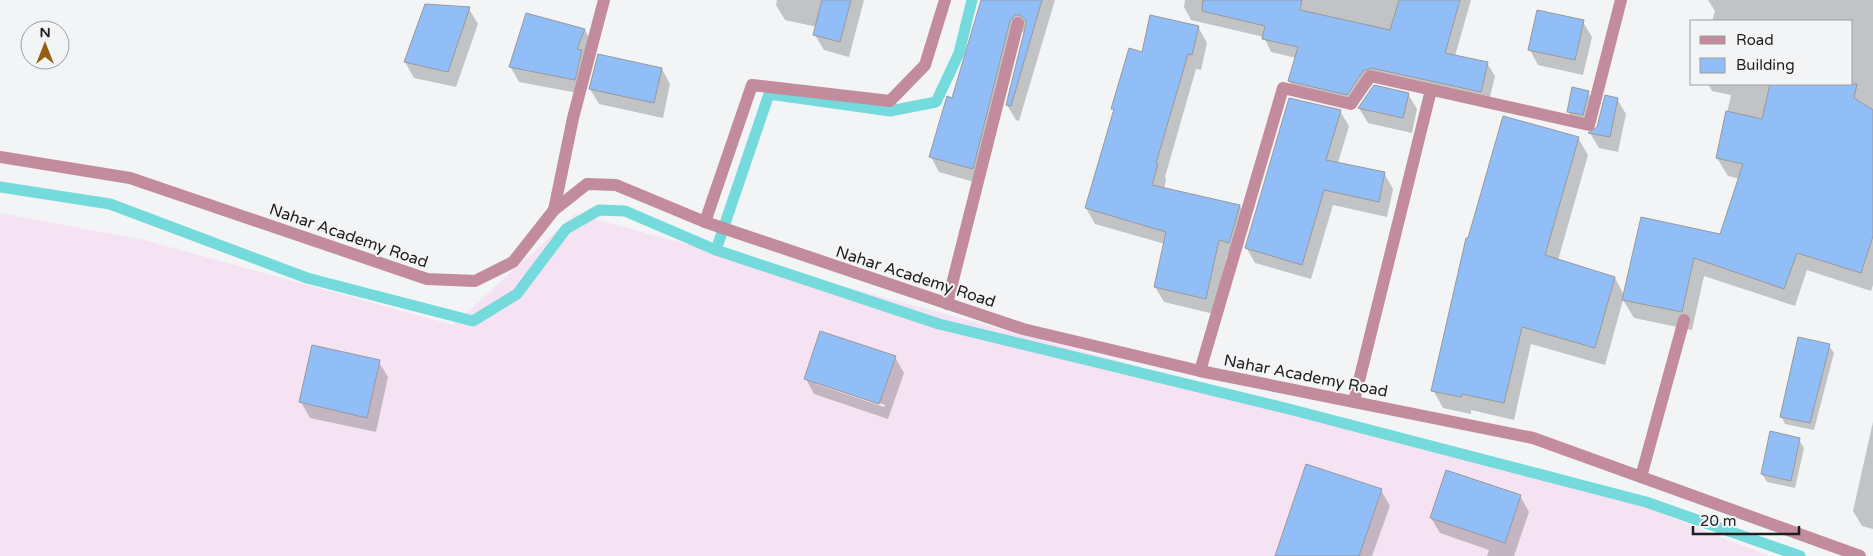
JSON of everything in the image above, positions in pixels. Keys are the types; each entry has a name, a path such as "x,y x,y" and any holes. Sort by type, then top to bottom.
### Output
{"street":[{"path":"554,210 574,118 604,0"},
{"path":"705,222 752,85 890,101 925,65 945,0"},
{"path":"1200,371 1283,88 1351,104 1370,76 1589,125 1621,0"},
{"path":"947,304 1018,23"},
{"path":"1354,401 1431,90"},
{"name":"Nahar Academy Road","path":"0,157 130,178 425,285 475,281 513,262 554,210 587,184 616,185 705,222 1023,329 1200,371 1533,438 1860,556"},
{"path":"1641,477 1684,320"}],"shaded area":[{"path":"0,213 144,240 453,325 575,214 1614,495 1769,556 0,556"}],"building":[{"path":"822,0 851,0 840,42 813,35"},
{"path":"981,0 1042,0 1011,106 1006,105 1026,20 1020,15 1015,15 1010,21 973,169 929,157 947,96 952,98"},
{"path":"1203,0 1302,0 1300,10 1390,30 1399,0 1460,0 1445,53 1488,62 1481,92 1371,68 1363,71 1347,95 1288,81 1298,47 1262,39 1265,26 1202,11"},
{"path":"425,4 470,7 448,72 404,62"},
{"path":"1537,10 1584,20 1575,60 1528,50"},
{"path":"526,13 585,29 577,49 582,50 575,80 509,67"},
{"path":"1150,15 1199,26 1192,55 1188,54 1156,163 1158,164 1152,185 1240,205 1229,243 1219,240 1206,299 1154,287 1166,232 1085,208 1114,109 1111,109 1129,48 1142,52"},
{"path":"598,54 662,68 654,103 589,89"},
{"path":"1857,84 1854,98 1873,110 1873,236 1861,273 1797,253 1784,289 1694,258 1682,312 1622,300 1641,217 1720,234 1743,164 1716,158 1726,111 1762,119 1770,85"},
{"path":"1374,85 1409,93 1403,118 1358,108"},
{"path":"1572,87 1589,91 1583,115 1567,112"},
{"path":"1605,95 1618,98 1610,137 1588,133 1597,127"},
{"path":"1289,98 1341,110 1326,160 1385,172 1379,202 1324,190 1302,265 1245,248"},
{"path":"1503,116 1579,137 1545,255 1615,277 1595,348 1522,327 1504,403 1462,394 1461,397 1431,391 1466,238 1468,238"},
{"path":"820,331 896,356 879,404 804,379"},
{"path":"1798,337 1830,344 1810,423 1780,417"},
{"path":"312,345 380,360 367,418 299,402"},
{"path":"1770,431 1800,438 1791,481 1761,474"},
{"path":"1306,464 1382,489 1359,556 1275,556"},
{"path":"1446,470 1521,495 1505,543 1430,518"}],"waterway":[{"path":"716,250 769,94 890,111 936,102 959,53 972,0"},
{"path":"0,187 110,204 307,278 473,321 517,294 566,229 599,210 625,211 716,250 939,324 1285,408 1646,502 1800,556"}]}
